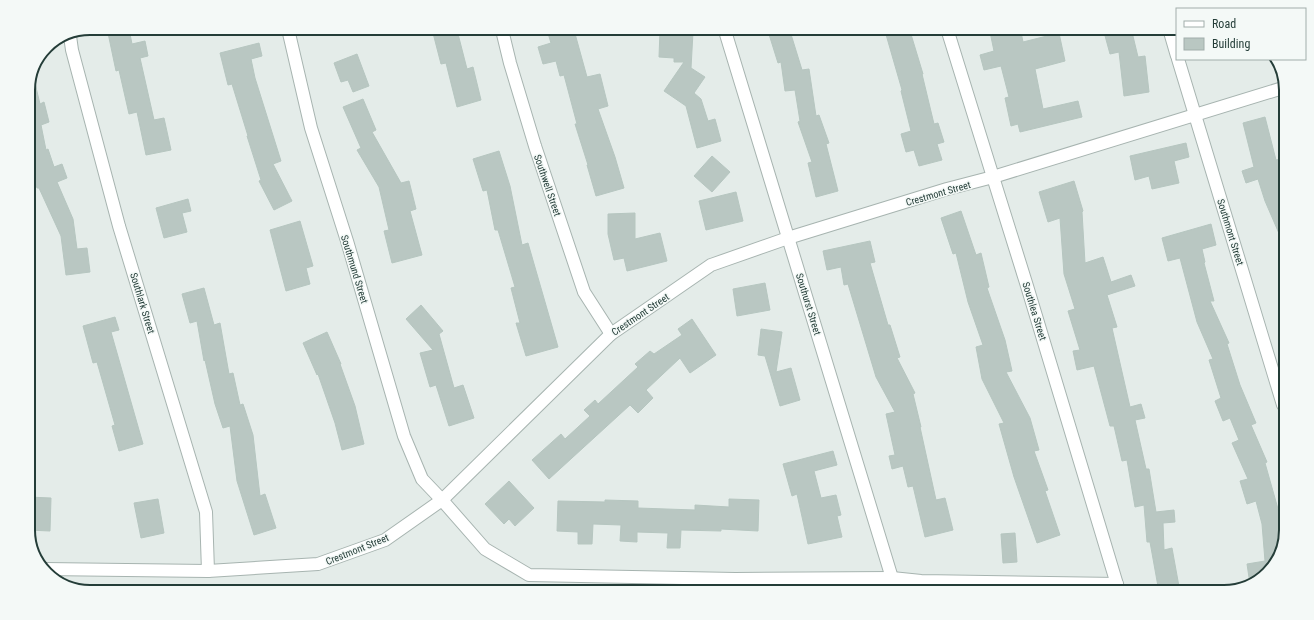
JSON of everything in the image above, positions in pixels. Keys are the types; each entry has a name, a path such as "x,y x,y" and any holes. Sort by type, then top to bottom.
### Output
{"street":[{"name":"Southmund Street","path":"289,35 311,128 347,241 404,436 422,479 485,549 529,575 735,579 892,578 921,581 1034,585"},
{"name":"Southwell Street","path":"503,35 535,146 584,292 610,334"},
{"name":"Southurst Street","path":"727,35 892,578"},
{"name":"Southlea Street","path":"949,35 992,178 1027,286 1117,585"},
{"path":"1171,35 1176,53"},
{"name":"Southlark Street","path":"70,39 72,50 119,226 206,512 208,571"},
{"name":"Southmont Street","path":"1178,60 1279,392"},
{"name":"Crestmont Street","path":"52,569 208,571 318,564 385,540 442,500 610,334 711,265 788,238 948,189 992,178 1279,89"}],"building":[{"path":"108,35 130,35 132,44 145,41 148,56 140,58 154,120 164,118 171,150 146,155 137,112 129,114 119,70 116,71"},
{"path":"434,35 458,35 467,69 473,67 481,100 457,107 446,63 441,64"},
{"path":"549,35 575,35 587,77 600,74 608,106 598,109 624,188 596,196 575,124 577,124 564,75 560,76 556,61 543,64 538,47 551,43"},
{"path":"660,35 693,35 691,68 705,77 694,93 701,99 708,121 715,119 721,141 697,148 686,106 664,91 684,62 674,62 674,58 659,57"},
{"path":"769,35 791,35 802,70 809,69 816,116 819,115 829,143 826,144 838,191 816,197 808,163 812,162 798,122 800,121 795,90 785,91 781,62 778,63"},
{"path":"886,35 911,35 923,74 934,124 938,123 944,142 937,144 942,160 919,166 914,150 906,152 901,134 911,131 902,90"},
{"path":"991,35 1022,35 1023,42 1051,35 1059,35 1065,61 1035,69 1043,109 1078,101 1082,117 1020,132 1018,124 1011,126 1005,98 1009,97 1001,66 984,70 980,55 994,51"},
{"path":"1105,35 1133,35 1138,57 1145,56 1149,92 1124,96 1119,52 1110,54"},
{"path":"259,43 262,56 251,59 255,78 281,161 273,164 292,201 274,210 259,181 261,180 248,136 232,84 228,85 220,53"},
{"path":"357,54 369,86 353,92 348,80 341,82 334,63"},
{"path":"35,85 40,104 44,102 49,122 41,125 46,150 48,149 54,167 62,164 67,178 57,182 73,219 77,249 87,248 90,272 66,275 61,236 39,188 37,188 35,182"},
{"path":"363,99 376,130 372,132 401,183 409,181 416,209 410,211 422,255 392,263 384,231 389,230 379,187 357,150 361,148 343,107"},
{"path":"1265,117 1276,160 1279,159 1279,233 1265,201 1258,179 1246,183 1242,171 1254,167 1243,123"},
{"path":"1186,143 1189,157 1174,161 1179,183 1152,189 1149,176 1135,180 1130,156"},
{"path":"499,151 510,186 522,245 528,243 558,347 526,356 516,323 520,323 511,288 515,287 498,230 495,230 487,190 483,191 473,159"},
{"path":"712,156 730,172 712,192 694,176"},
{"path":"1074,181 1083,211 1085,263 1103,257 1111,282 1131,275 1135,286 1107,295 1117,327 1112,328 1130,407 1141,404 1145,418 1135,420 1146,469 1149,469 1156,512 1174,510 1175,522 1163,523 1164,550 1172,548 1179,585 1158,585 1150,542 1147,542 1144,505 1135,507 1127,460 1122,461 1114,426 1110,426 1094,366 1077,370 1073,351 1080,350 1068,311 1075,309 1064,274 1060,218 1048,222 1039,192"},
{"path":"736,192 743,221 706,230 699,201"},
{"path":"188,199 191,211 182,213 187,232 164,238 156,208"},
{"path":"961,211 976,255 981,253 989,287 987,288 1005,340 1012,371 1006,372 1030,418 1039,450 1034,451 1048,490 1045,491 1060,535 1037,543 1014,477 999,424 1004,423 982,379 976,347 983,345 968,302 956,253 953,254 941,218"},
{"path":"635,213 635,239 660,233 667,261 627,271 624,258 614,260 608,234 608,214"},
{"path":"300,221 313,266 306,268 310,284 286,291 270,230"},
{"path":"1211,224 1216,245 1202,249 1214,301 1210,301 1229,343 1227,344 1240,385 1256,423 1251,425 1267,462 1265,463 1279,512 1278,541 1272,558 1255,576 1249,578 1247,564 1265,561 1262,524 1256,501 1247,504 1240,481 1248,479 1232,443 1239,440 1230,418 1223,421 1215,401 1221,398 1209,360 1213,359 1197,322 1180,258 1168,261 1162,238"},
{"path":"870,241 875,262 870,263 888,325 890,325 900,357 897,358 915,393 913,394 936,500 945,498 953,530 925,537 913,486 908,487 903,466 892,469 889,456 895,455 886,414 895,412 876,377 848,284 844,285 841,267 827,270 823,251"},
{"path":"765,283 770,310 737,316 733,289"},
{"path":"204,288 214,325 220,323 229,374 233,373 240,405 243,404 253,435 260,496 265,494 276,528 254,535 237,481 230,426 223,428 215,404 205,360 204,361 197,321 190,323 182,294"},
{"path":"421,305 443,331 439,334 454,388 463,385 474,418 449,426 436,385 430,387 420,353 433,350 406,319"},
{"path":"115,317 119,330 111,332 143,444 119,451 112,426 115,425 97,362 93,363 83,326"},
{"path":"692,319 716,355 690,373 680,358 646,390 653,398 638,413 630,405 549,479 532,460 561,434 565,439 590,416 584,410 595,400 598,404 638,367 635,364 650,351 654,354 682,335 678,329"},
{"path":"761,329 782,332 776,372 791,368 800,400 780,406 765,356 758,355"},
{"path":"327,332 341,364 355,406 364,444 342,450 335,423 318,374 317,375 303,343"},
{"path":"833,451 837,465 814,471 821,498 836,495 841,515 837,516 842,537 808,544 797,494 792,496 783,464"},
{"path":"509,481 534,508 515,526 509,519 504,524 485,504"},
{"path":"35,497 51,498 50,531 35,530"},
{"path":"158,499 164,533 141,538 134,503"},
{"path":"729,499 759,500 758,531 721,529 721,531 681,530 680,548 667,548 668,533 637,532 637,542 620,541 621,525 593,524 592,544 578,544 578,532 557,531 558,501 638,501 638,508 695,510 695,505 729,507"},
{"path":"1015,533 1017,562 1003,563 1001,534"}]}
